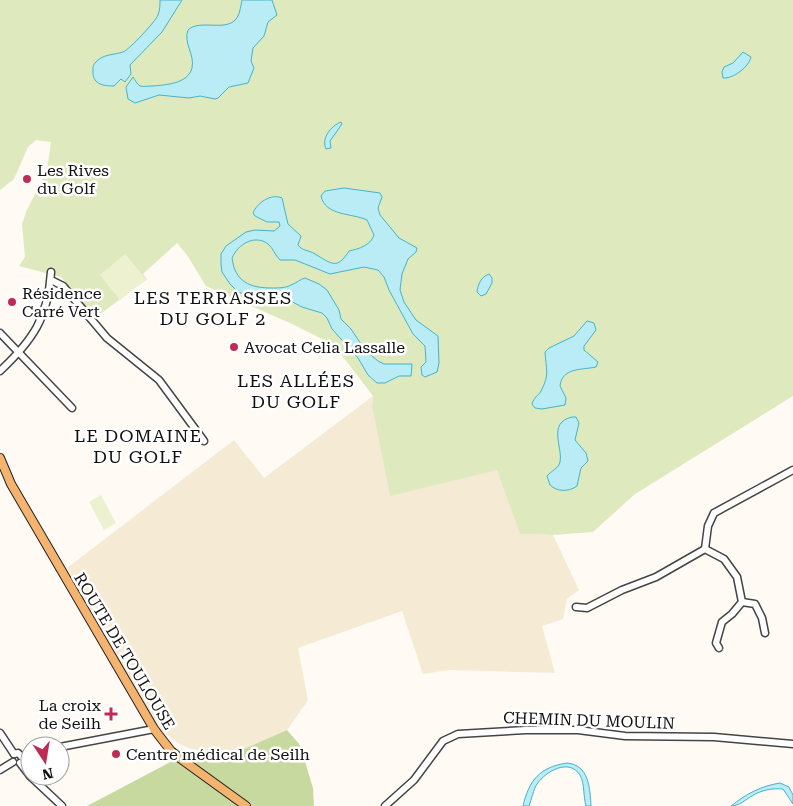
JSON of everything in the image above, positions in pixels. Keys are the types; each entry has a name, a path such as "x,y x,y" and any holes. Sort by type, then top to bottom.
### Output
{"main road":[{"name":"ROUTE DE TOULOUSE","path":"0,458 11,484 154,729 171,751 181,760 246,806"},
{"name":"ROUTE DE TOULOUSE","path":"0,470 11,484"}],"street":[{"path":"0,371 20,352 41,322 51,280 51,272"},
{"path":"51,280 63,286 107,338 159,380 204,441"},
{"path":"0,333 72,408"},
{"path":"705,549 708,526 714,513 793,470"},
{"path":"705,549 724,559 736,577 742,602"},
{"path":"576,608 587,608 622,590 656,577 705,549"},
{"path":"742,602 756,604 762,618 765,633"},
{"path":"719,648 716,643 722,622 742,602"},
{"path":"70,745 154,729"},
{"name":"CHEMIN DU MOULIN","path":"385,806 414,780 443,741 458,734 526,730 578,730 625,736 714,737 793,744"},
{"path":"0,733 14,754 18,753 20,764"},
{"path":"0,770 18,761"},
{"path":"41,786 62,806"}],"shaded area":[{"path":"373,396 372,406 498,470 520,534 553,535 579,590 567,599 563,619 542,626 555,673 449,670 423,674 402,611 298,648 308,700 287,730 235,753 207,752 188,748 178,743 162,731 151,716 67,568 234,440 264,478"}],"green space":[{"path":"0,0 793,0 793,396 635,494 593,532 553,535 520,534 497,470 390,496 372,406 373,396 334,345 290,323 206,286 187,255 177,243 143,274 147,279 95,318 61,277 19,266 25,257 22,224 47,170 51,142 36,140 28,147 14,179 0,190"},
{"path":"125,254 146,279 120,300 100,275"},
{"path":"101,495 116,523 104,530 89,502"},
{"path":"287,730 300,745 313,788 314,806 87,806 180,757 207,752 235,753"}],"water":[{"path":"160,0 182,0 162,32 130,65 131,74 125,82 121,79 114,86 96,81 93,75 95,63 105,56 123,52 136,41 158,15"},
{"path":"242,0 272,0 277,15 268,22 264,36 253,48 251,61 254,68 248,83 229,87 215,99 200,96 189,98 159,95 135,103 128,99 126,87 133,77 140,86 157,86 175,83 186,77 192,68 192,58 187,39 188,30 200,25 221,25 234,21 239,14"},
{"path":"743,52 751,57 747,65 731,77 723,78 722,72 724,67 733,63"},
{"path":"341,122 342,124 330,141 331,148 326,149 325,141 328,133"},
{"path":"344,188 380,193 382,197 378,208 380,215 399,238 417,248 416,252 408,259 402,274 400,290 404,302 416,320 438,336 439,363 437,372 425,377 422,375 421,367 426,362 425,346 413,334 384,277 378,270 364,267 330,274 295,260 280,260 268,244 258,240 247,242 238,248 232,258 236,273 250,285 264,288 282,288 305,278 327,290 339,310 341,319 351,329 365,350 384,364 412,364 411,376 399,376 385,383 377,383 368,375 358,358 332,329 327,318 322,313 302,307 289,300 250,297 237,291 222,272 221,254 226,246 246,232 255,230 274,231 280,226 279,222 267,222 253,213 261,203 273,197 282,198 288,224 301,236 298,245 330,262 337,263 349,251 361,248 367,244 374,235 367,220 333,211 321,196 325,191"},
{"path":"489,274 492,278 492,283 486,294 481,296 477,292 479,284"},
{"path":"587,321 594,323 596,330 584,346 584,350 598,362 596,367 569,372 565,375 560,386 566,398 565,405 542,409 535,408 532,404 544,385 546,376 545,352 549,348 574,336"},
{"path":"572,417 576,417 579,423 575,440 586,453 588,461 581,468 577,486 560,490 550,485 547,476 557,468 560,462 558,430 560,424"},
{"path":"567,763 580,768 584,773 589,785 591,806 586,806 583,782 580,775 570,767 564,767 552,771 541,779 536,786 529,806 523,806 532,782 537,776 550,768"},
{"path":"780,783 789,787 793,795 793,804 783,789 775,789 759,792 739,804 731,806 754,791"}],"place":[{"name":"Les Rives du Golf","path":"27,179"},
{"name":"Résidence Carré Vert","path":"12,302"},
{"name":"Avocat Celia Lassalle","path":"234,347"},
{"name":"La croix de Seilh","path":"111,714"},
{"name":"Centre médical de Seilh","path":"116,754"}],"district":[{"name":"LES TERRASSES DU GOLF 2","path":"213,308"},
{"name":"LES ALLÉES DU GOLF","path":"296,391"},
{"name":"LE DOMAINE DU GOLF","path":"138,446"}]}
